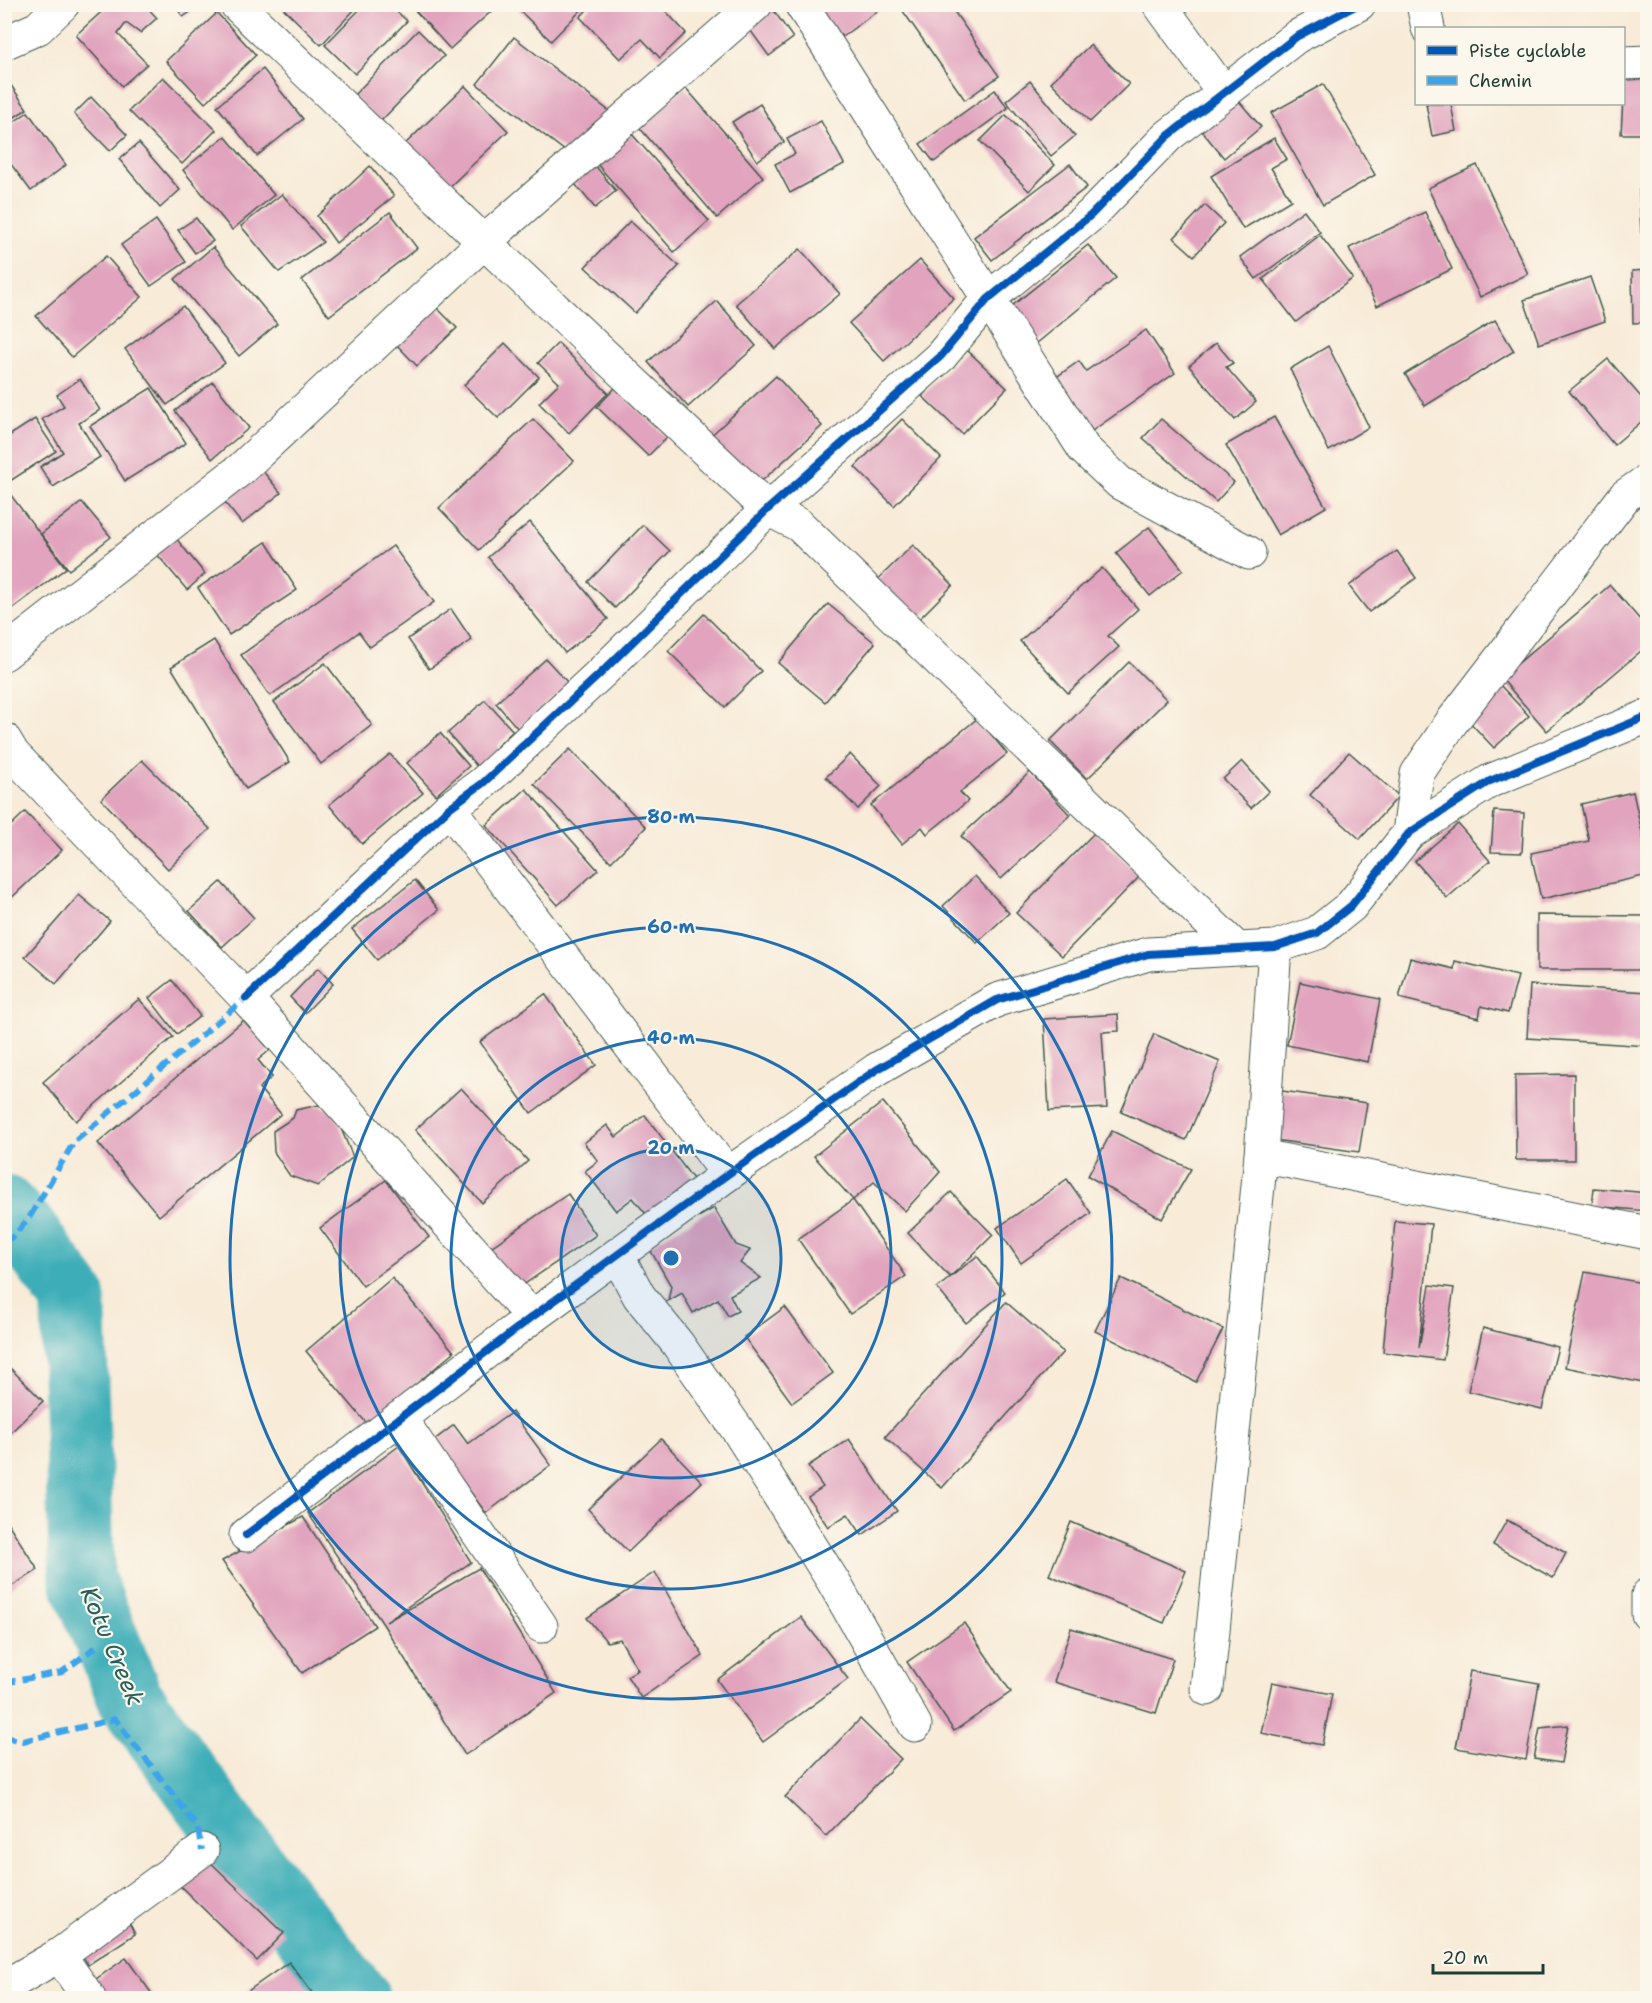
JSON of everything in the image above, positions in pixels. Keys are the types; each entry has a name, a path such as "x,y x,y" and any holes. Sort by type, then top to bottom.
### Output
{"street":[{"path":"4,43 38,28 63,4"},
{"path":"236,4 484,242 768,509 799,525 1236,948"},
{"path":"4,654 241,469 484,242 756,4"},
{"path":"801,4 1084,448 1120,483 1249,553"},
{"path":"1159,4 1224,93"},
{"path":"246,998 449,808 483,783 768,509 941,356 988,298 1091,215 1168,136 1296,37 1359,4"},
{"path":"1423,4 1428,27"},
{"path":"1625,63 1647,62"},
{"path":"1409,833 1417,774 1445,731 1625,496 1647,480"},
{"path":"246,1535 532,1317 728,1174 876,1070 998,1000 1148,954 1275,947 1317,933 1351,906 1409,833 1490,781 1647,717"},
{"path":"4,739 13,754 246,998 532,1317"},
{"path":"449,808 728,1174"},
{"path":"1207,1689 1261,1156 1275,947"},
{"path":"1261,1156 1647,1233"},
{"path":"617,1255 639,1296 677,1343 751,1452 833,1581 915,1725"},
{"path":"400,1418 541,1626"},
{"path":"1647,1595 1647,1614"},
{"path":"4,1988 58,1955 202,1850"},
{"path":"58,1955 89,1998"}],"building":[{"path":"110,4 144,4 157,18 140,33 126,23 118,34 147,64 122,86 76,35"},
{"path":"174,4 202,4 183,17"},
{"path":"287,4 360,4 321,45 283,8"},
{"path":"365,4 389,4 407,21 355,74 325,45"},
{"path":"516,4 587,4 551,41 515,6"},
{"path":"593,4 659,4 686,33 660,58 642,39 620,59 580,17"},
{"path":"814,4 887,4 835,42"},
{"path":"898,4 949,4 999,76 965,100"},
{"path":"414,5 498,5 450,49 412,7"},
{"path":"770,5 793,38 769,56 745,23"},
{"path":"217,13 256,55 205,103 166,61"},
{"path":"418,30 444,56 380,122 353,96"},
{"path":"514,37 609,111 573,157 477,84"},
{"path":"1090,45 1129,84 1090,122 1051,82"},
{"path":"263,69 303,119 257,156 217,106"},
{"path":"4,75 27,109 4,124"},
{"path":"163,77 216,130 182,164 129,111"},
{"path":"1648,79 1648,134 1621,134 1623,105 1625,105 1625,80"},
{"path":"1030,81 1075,136 1051,156 1006,101"},
{"path":"1323,84 1375,175 1323,205 1271,113"},
{"path":"465,86 508,131 444,192 401,148"},
{"path":"685,87 763,177 717,218 639,127"},
{"path":"995,90 1008,108 934,162 920,144"},
{"path":"91,97 127,135 110,151 74,114"},
{"path":"1238,100 1261,127 1224,158 1201,130"},
{"path":"760,104 784,142 757,161 732,122"},
{"path":"1426,105 1451,105 1456,131 1432,136"},
{"path":"28,112 66,165 31,191 4,155 4,129"},
{"path":"1006,115 1055,165 1029,191 980,141"},
{"path":"821,121 844,164 790,193 775,164 795,154 787,139"},
{"path":"630,132 709,221 674,252 596,163"},
{"path":"225,136 274,195 232,230 183,170"},
{"path":"1274,138 1287,159 1271,168 1291,200 1243,229 1211,176"},
{"path":"139,143 180,190 160,208 119,159"},
{"path":"592,162 616,191 595,208 571,179"},
{"path":"1070,164 1087,187 992,260 974,237"},
{"path":"1477,165 1528,274 1480,297 1428,188"},
{"path":"370,166 394,196 336,243 317,216"},
{"path":"1639,190 1648,190 1648,233 1641,233"},
{"path":"282,194 323,242 279,272 241,226"},
{"path":"1205,205 1224,223 1194,256 1174,238"},
{"path":"1304,210 1320,232 1256,279 1240,257"},
{"path":"390,212 417,248 329,316 302,280"},
{"path":"1425,212 1452,269 1377,306 1349,248"},
{"path":"196,218 213,241 195,253 178,230"},
{"path":"156,220 186,262 151,286 121,245"},
{"path":"630,221 679,266 635,313 585,267"},
{"path":"1320,235 1353,278 1296,322 1263,279"},
{"path":"1088,245 1116,278 1036,344 1008,309"},
{"path":"213,247 277,324 239,356 175,279"},
{"path":"800,249 840,294 775,349 736,304"},
{"path":"106,256 142,297 72,357 36,316"},
{"path":"920,260 954,298 884,361 849,323"},
{"path":"1648,270 1648,322 1633,323 1632,271"},
{"path":"1590,277 1605,321 1539,344 1524,300"},
{"path":"717,301 756,346 688,407 648,362"},
{"path":"434,305 457,328 417,366 395,343"},
{"path":"183,306 225,363 167,405 125,349"},
{"path":"1495,320 1514,351 1425,406 1405,374"},
{"path":"1146,330 1175,373 1089,433 1051,381 1079,361 1086,371"},
{"path":"505,343 539,377 498,418 464,385"},
{"path":"558,343 608,393 569,433 539,403 559,383 538,363"},
{"path":"1216,343 1233,363 1226,367 1256,402 1235,420 1189,366"},
{"path":"1328,346 1369,427 1329,451 1290,369"},
{"path":"967,350 1007,388 962,434 922,396"},
{"path":"1608,359 1648,405 1648,416 1614,445 1569,391"},
{"path":"776,376 822,426 752,490 706,440"},
{"path":"80,379 100,410 79,423 100,457 53,487 40,467 63,452 42,419 64,406 57,395"},
{"path":"213,382 249,428 212,459 175,411"},
{"path":"151,388 186,443 125,481 90,426"},
{"path":"615,388 667,437 648,456 597,407"},
{"path":"1274,417 1326,507 1278,535 1226,445"},
{"path":"35,419 56,451 7,483 4,479 4,439"},
{"path":"533,419 574,461 479,550 439,508"},
{"path":"902,419 941,458 894,506 855,467"},
{"path":"1161,419 1234,482 1216,502 1143,438"},
{"path":"261,469 281,493 242,524 222,499"},
{"path":"10,494 66,568 4,615 4,498"},
{"path":"82,502 111,537 69,570 41,534"},
{"path":"530,522 608,619 565,653 488,557"},
{"path":"643,525 670,551 615,608 588,582"},
{"path":"1149,527 1183,570 1150,596 1116,553"},
{"path":"175,537 205,574 187,590 156,553"},
{"path":"266,542 297,590 229,635 198,588"},
{"path":"913,545 953,585 913,625 873,584"},
{"path":"393,546 434,602 370,647 359,632 270,696 241,655"},
{"path":"1397,551 1416,578 1369,612 1349,586"},
{"path":"1102,568 1138,609 1108,636 1119,647 1068,693 1020,641"},
{"path":"1610,585 1648,629 1648,645 1547,731 1501,678"},
{"path":"828,604 875,643 825,702 778,663"},
{"path":"451,609 472,640 429,669 408,639"},
{"path":"704,614 761,671 725,707 668,651"},
{"path":"214,640 290,762 246,789 171,667"},
{"path":"546,659 569,684 518,729 496,703"},
{"path":"1129,662 1167,700 1087,779 1050,741"},
{"path":"325,663 372,725 321,764 274,702"},
{"path":"1499,684 1529,716 1494,748 1464,716"},
{"path":"485,700 513,731 497,746 503,754 482,772 448,733"},
{"path":"978,718 1007,754 960,792 968,801 927,834 922,827 902,844 871,805"},
{"path":"440,733 469,766 436,795 407,763"},
{"path":"570,749 646,827 611,862 534,784"},
{"path":"1349,752 1399,796 1360,839 1310,795"},
{"path":"390,754 423,793 362,844 329,805"},
{"path":"850,754 881,786 858,809 826,777"},
{"path":"142,760 210,829 168,869 101,799"},
{"path":"1242,761 1269,791 1251,808 1223,779"},
{"path":"1030,772 1070,815 1001,879 961,836"},
{"path":"526,789 598,870 558,905 486,825"},
{"path":"1633,792 1648,859 1648,875 1541,899 1531,853 1589,841 1581,804"},
{"path":"1494,811 1524,813 1522,853 1491,852"},
{"path":"25,812 62,850 4,905 4,832"},
{"path":"1458,824 1490,861 1447,898 1415,861"},
{"path":"1095,832 1140,876 1062,956 1016,913"},
{"path":"975,876 1009,913 977,943 943,906"},
{"path":"415,880 439,910 377,960 352,929"},
{"path":"221,882 254,918 222,947 189,911"},
{"path":"79,895 110,921 56,984 25,957"},
{"path":"1537,915 1648,916 1648,970 1537,970"},
{"path":"1410,958 1454,969 1455,961 1518,976 1508,1013 1481,1006 1479,1018 1399,998"},
{"path":"318,968 333,984 305,1013 290,997"},
{"path":"172,980 200,1016 177,1034 149,998"},
{"path":"1300,982 1380,999 1368,1062 1287,1045"},
{"path":"1530,985 1648,992 1648,1046 1527,1038"},
{"path":"545,994 596,1065 531,1113 480,1042"},
{"path":"139,999 173,1037 76,1121 43,1082"},
{"path":"1118,1014 1119,1031 1102,1032 1107,1108 1049,1111 1044,1019"},
{"path":"244,1020 270,1050 258,1060 272,1077 259,1088 281,1114 159,1216 98,1143"},
{"path":"1154,1034 1220,1062 1186,1140 1121,1112"},
{"path":"1574,1074 1574,1160 1516,1160 1515,1075"},
{"path":"461,1088 528,1161 482,1203 415,1130"},
{"path":"1282,1091 1367,1103 1359,1152 1275,1140"},
{"path":"883,1102 940,1172 905,1211 874,1182 853,1200 814,1156"},
{"path":"319,1105 334,1112 353,1157 318,1186 290,1176 274,1152 273,1131 293,1118 296,1110"},
{"path":"645,1115 693,1179 646,1214 633,1198 616,1211 585,1171 598,1161 584,1143 607,1125 616,1137"},
{"path":"1112,1131 1191,1169 1162,1219 1088,1176"},
{"path":"1067,1179 1091,1213 1021,1263 997,1228"},
{"path":"386,1180 429,1237 363,1286 320,1228"},
{"path":"1594,1188 1648,1193 1648,1211 1592,1206"},
{"path":"951,1192 993,1235 950,1277 908,1233"},
{"path":"568,1194 596,1235 516,1290 488,1249"},
{"path":"853,1200 906,1276 850,1314 798,1239"},
{"path":"714,1208 736,1245 750,1250 740,1263 761,1278 730,1295 738,1311 728,1316 718,1299 693,1313 682,1293 668,1301 671,1286 648,1246"},
{"path":"1395,1221 1431,1224 1419,1348 1430,1285 1454,1288 1443,1360 1383,1352"},
{"path":"977,1256 1005,1292 966,1323 937,1288"},
{"path":"1585,1272 1648,1284 1648,1384 1565,1367"},
{"path":"392,1278 454,1352 368,1425 306,1351"},
{"path":"1121,1278 1223,1329 1196,1382 1095,1331"},
{"path":"1006,1302 1063,1352 942,1488 885,1437"},
{"path":"785,1307 833,1373 792,1403 744,1337"},
{"path":"1483,1328 1558,1347 1542,1409 1468,1391"},
{"path":"4,1362 43,1401 4,1439"},
{"path":"512,1412 551,1465 486,1513 433,1441 454,1425 468,1444"},
{"path":"661,1439 702,1482 628,1552 588,1509"},
{"path":"849,1439 897,1511 862,1535 848,1514 828,1527 808,1497 823,1487 808,1466"},
{"path":"399,1446 471,1562 386,1622 479,1568 556,1693 465,1755 383,1624 308,1513"},
{"path":"4,1517 38,1570 4,1591"},
{"path":"303,1517 375,1626 302,1673 222,1561"},
{"path":"1507,1520 1566,1553 1553,1578 1493,1545"},
{"path":"1071,1522 1186,1571 1164,1623 1049,1575"},
{"path":"655,1572 703,1656 641,1698 627,1676 638,1670 620,1639 607,1642 587,1618"},
{"path":"801,1617 848,1679 763,1742 717,1680"},
{"path":"964,1623 1011,1692 954,1731 907,1662"},
{"path":"1071,1628 1173,1659 1156,1713 1054,1682"},
{"path":"1470,1671 1539,1683 1526,1760 1456,1748"},
{"path":"1272,1682 1332,1694 1322,1745 1261,1733"},
{"path":"860,1719 901,1759 826,1836 785,1797"},
{"path":"1568,1725 1561,1763 1534,1759 1540,1728"},
{"path":"204,1856 284,1933 257,1961 177,1883"},
{"path":"126,1917 135,1934 88,1965 80,1951"},
{"path":"126,1958 155,1998 99,1998 89,1984"},
{"path":"289,1962 316,1998 238,1998"}],"waterway":[{"name":"Kotu Creek","path":"4,1208 22,1227 73,1297 82,1579 130,1698 253,1866 357,1998"}],"marked path":[{"path":"4,1242 14,1236 29,1218 74,1142 246,998"},
{"path":"4,1683 62,1672 96,1647"},
{"path":"4,1737 23,1741 115,1719 197,1826 202,1850"}],"cycle path":[{"path":"246,998 449,808 483,783 601,673 768,509 941,356 988,299 1091,215 1168,136 1296,37 1359,4"},
{"path":"246,1535 532,1317 728,1174 876,1070 997,1000 1148,954 1275,947 1317,933 1351,906 1409,833 1490,781 1648,716"}]}
